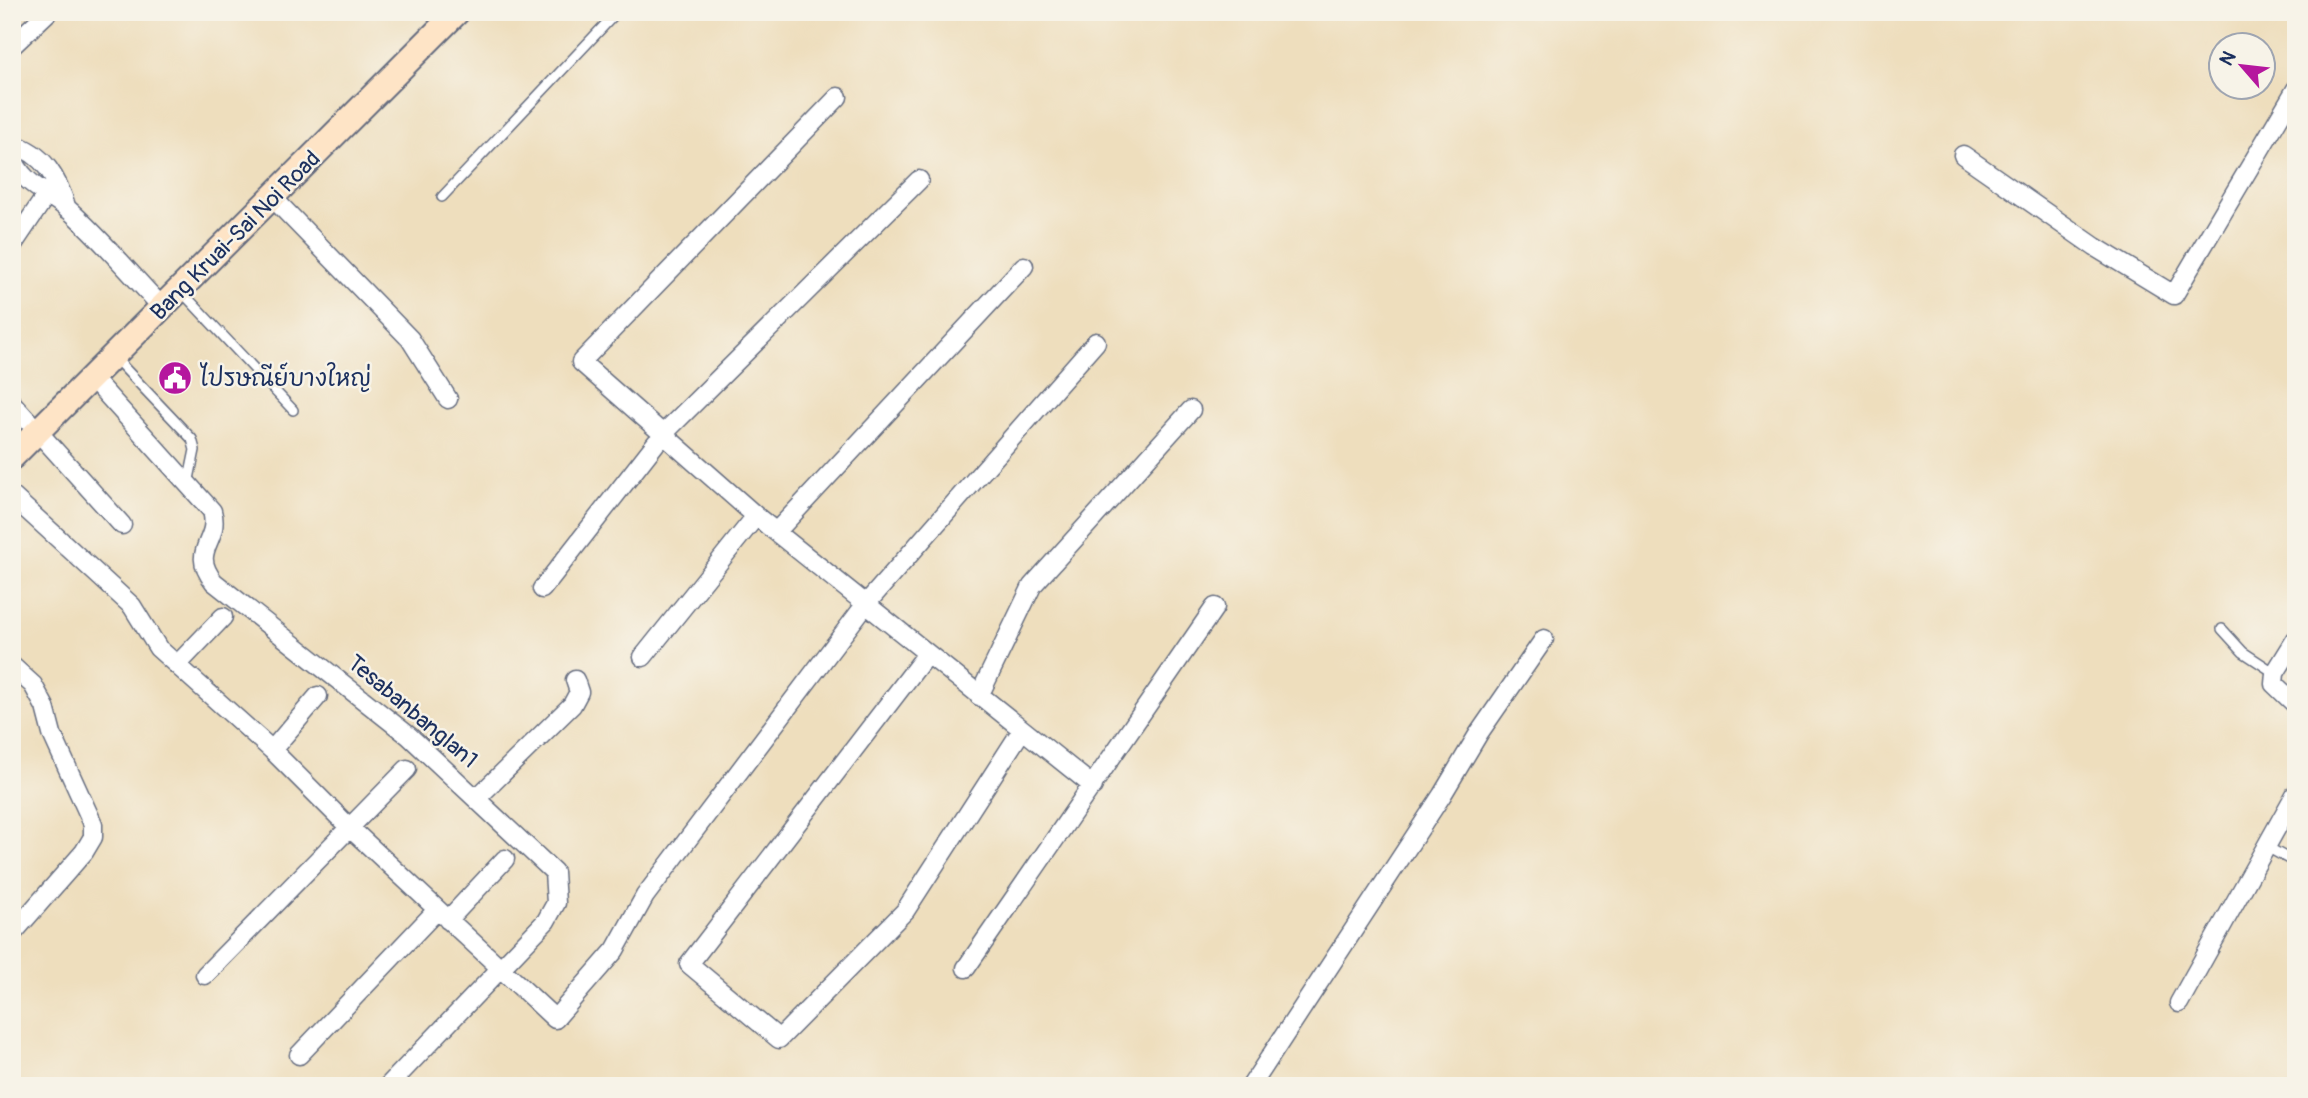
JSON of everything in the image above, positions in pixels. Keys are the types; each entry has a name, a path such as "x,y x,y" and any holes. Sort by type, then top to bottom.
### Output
{"street":[{"path":"12,46 48,12"},
{"name":"Bang Kruai-Sai Noi Road","path":"12,457 454,13"},
{"path":"1963,155 2095,247 2174,295 2296,89"},
{"path":"838,97 581,362 756,516 1093,786"},
{"path":"12,144 33,152 58,180 68,209"},
{"path":"12,155 19,170 44,194 68,209 163,308"},
{"path":"12,246 44,194 58,180"},
{"path":"542,589 663,434 919,180"},
{"path":"272,198 386,311 410,339 448,399"},
{"path":"776,532 1024,266"},
{"path":"12,496 132,606 158,648 272,750 349,827 555,1019 615,950 645,897 865,605 1096,342"},
{"name":"Tesabanbanglan1","path":"92,378 212,511 215,521 202,556 204,569 214,582 409,736 478,797 554,872 556,903 546,921 388,1086"},
{"path":"12,403 122,526"},
{"path":"979,696 1032,586 1191,410"},
{"path":"643,657 756,516"},
{"path":"966,968 1215,607"},
{"path":"177,665 223,617"},
{"path":"1251,1086 1442,795 1479,733 1544,639"},
{"path":"2296,639 2275,673 2274,684 2278,691 2296,705"},
{"path":"927,654 689,964 779,1039 905,911 1022,730"},
{"path":"12,666 33,685 45,707 52,734 93,824 93,837 84,852 12,934"},
{"path":"478,797 572,705 579,692 575,680"},
{"path":"272,750 318,696"},
{"path":"205,975 407,768"},
{"path":"2179,1003 2296,793"},
{"path":"299,1055 443,915 505,859"}],"lane":[{"path":"442,197 617,12"},
{"path":"180,290 293,410"},
{"path":"114,356 192,439 195,450 188,484"},
{"path":"2222,629 2243,652 2275,673"},
{"path":"2267,847 2296,863"}],"place":[{"name":"ไปรษณีย์บางใหญ่","path":"175,378"}]}
